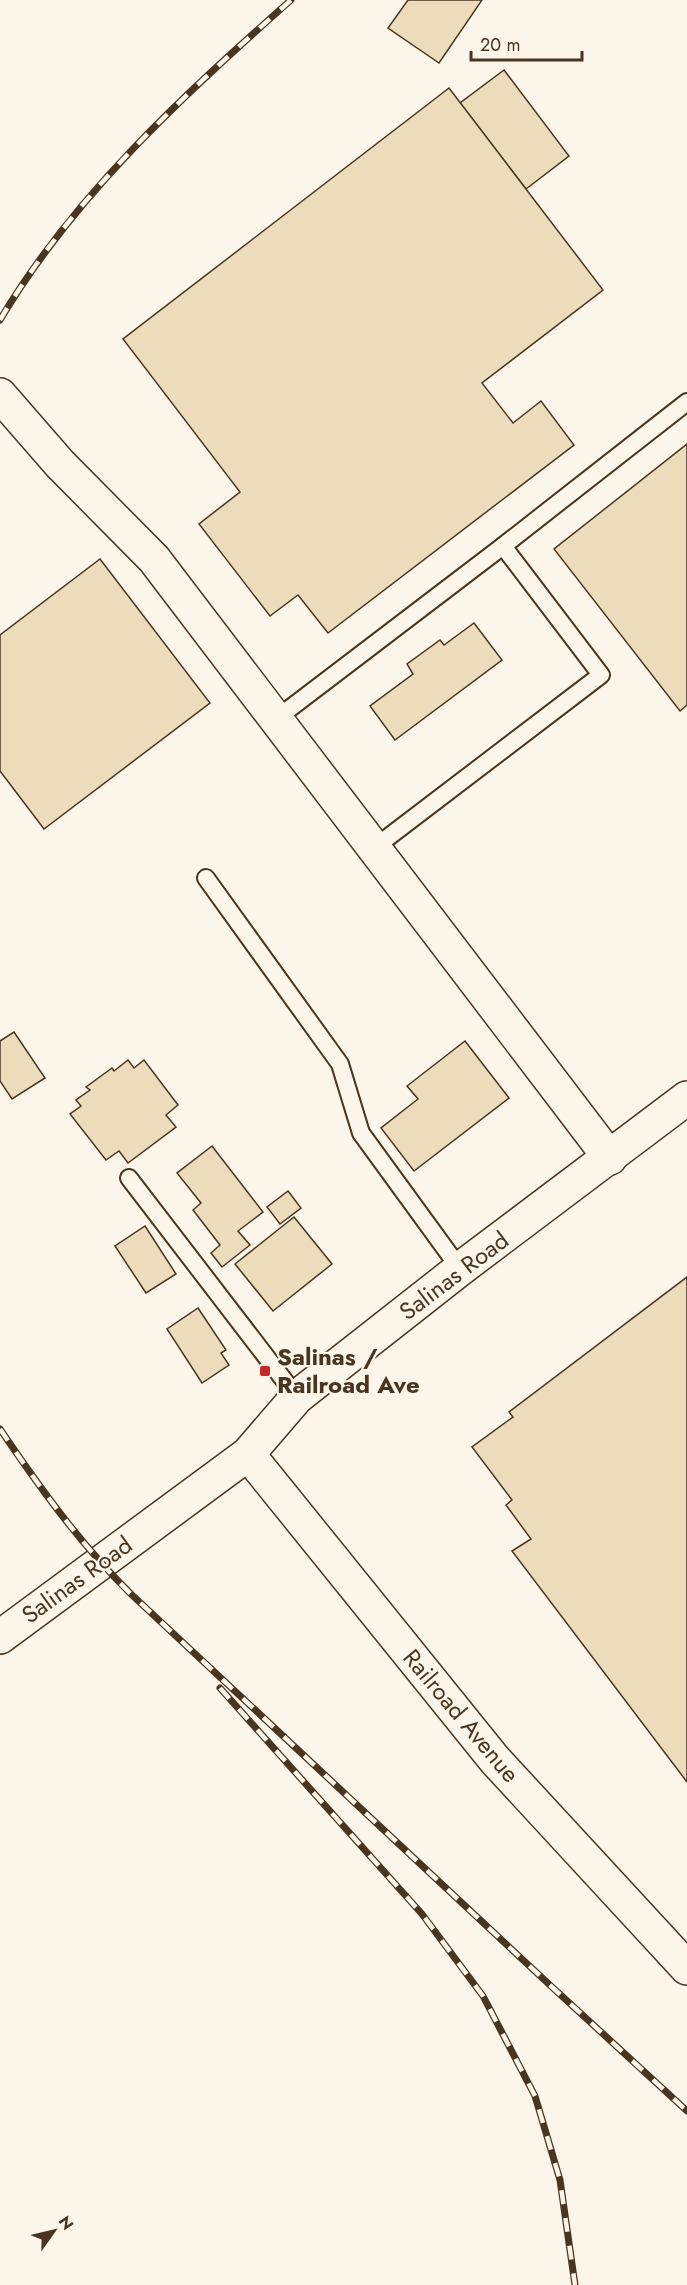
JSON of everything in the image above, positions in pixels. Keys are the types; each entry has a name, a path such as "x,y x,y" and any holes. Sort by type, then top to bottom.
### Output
{"street":[{"path":"0,395 60,464 154,559 610,1158"},
{"name":"Salinas Road","path":"0,1637 248,1454 297,1397 460,1269 687,1098"},
{"name":"Railroad Avenue","path":"248,1454 495,1760 687,1968"}],"lane":[{"path":"276,719 687,402"},
{"path":"374,848 601,675 503,546"},
{"path":"206,878 340,1064 361,1133 460,1269"},
{"path":"129,1178 297,1397"}],"building":[{"path":"408,0 482,0 439,63 388,28"},
{"path":"504,70 569,156 526,189 460,103"},
{"path":"449,88 603,290 482,383 513,423 541,401 574,445 328,633 298,595 270,616 199,524 240,492 123,339"},
{"path":"687,444 687,705 680,711 554,549"},
{"path":"100,559 210,703 44,829 0,771 0,635"},
{"path":"474,623 502,660 395,740 370,706 413,674 407,664 440,640 444,645"},
{"path":"14,1032 45,1078 12,1099 0,1081 0,1041"},
{"path":"465,1041 509,1098 414,1171 381,1128 418,1099 407,1086"},
{"path":"128,1060 134,1068 144,1060 178,1105 166,1115 176,1127 128,1163 119,1151 106,1160 70,1114 81,1106 76,1100 90,1090 86,1087 112,1068 114,1071"},
{"path":"212,1146 263,1212 238,1231 250,1245 222,1267 211,1253 220,1245 193,1210 201,1203 177,1173"},
{"path":"288,1191 301,1208 280,1224 267,1207"},
{"path":"294,1217 332,1264 273,1311 235,1264"},
{"path":"145,1226 176,1274 146,1293 115,1246"},
{"path":"687,1277 687,1782 512,1551 531,1539 506,1505 512,1500 472,1447 513,1417 509,1412"},
{"path":"198,1308 226,1350 221,1353 229,1365 202,1383 167,1329"}],"railway":[{"path":"0,320 29,274 96,189 171,110 291,0"},
{"path":"0,1429 62,1515 95,1556 132,1595 687,2111"},
{"path":"220,1688 422,1914 483,1996 535,2096 560,2180 575,2285"}],"place":[{"name":"Salinas / Railroad Ave","path":"265,1371"}]}
